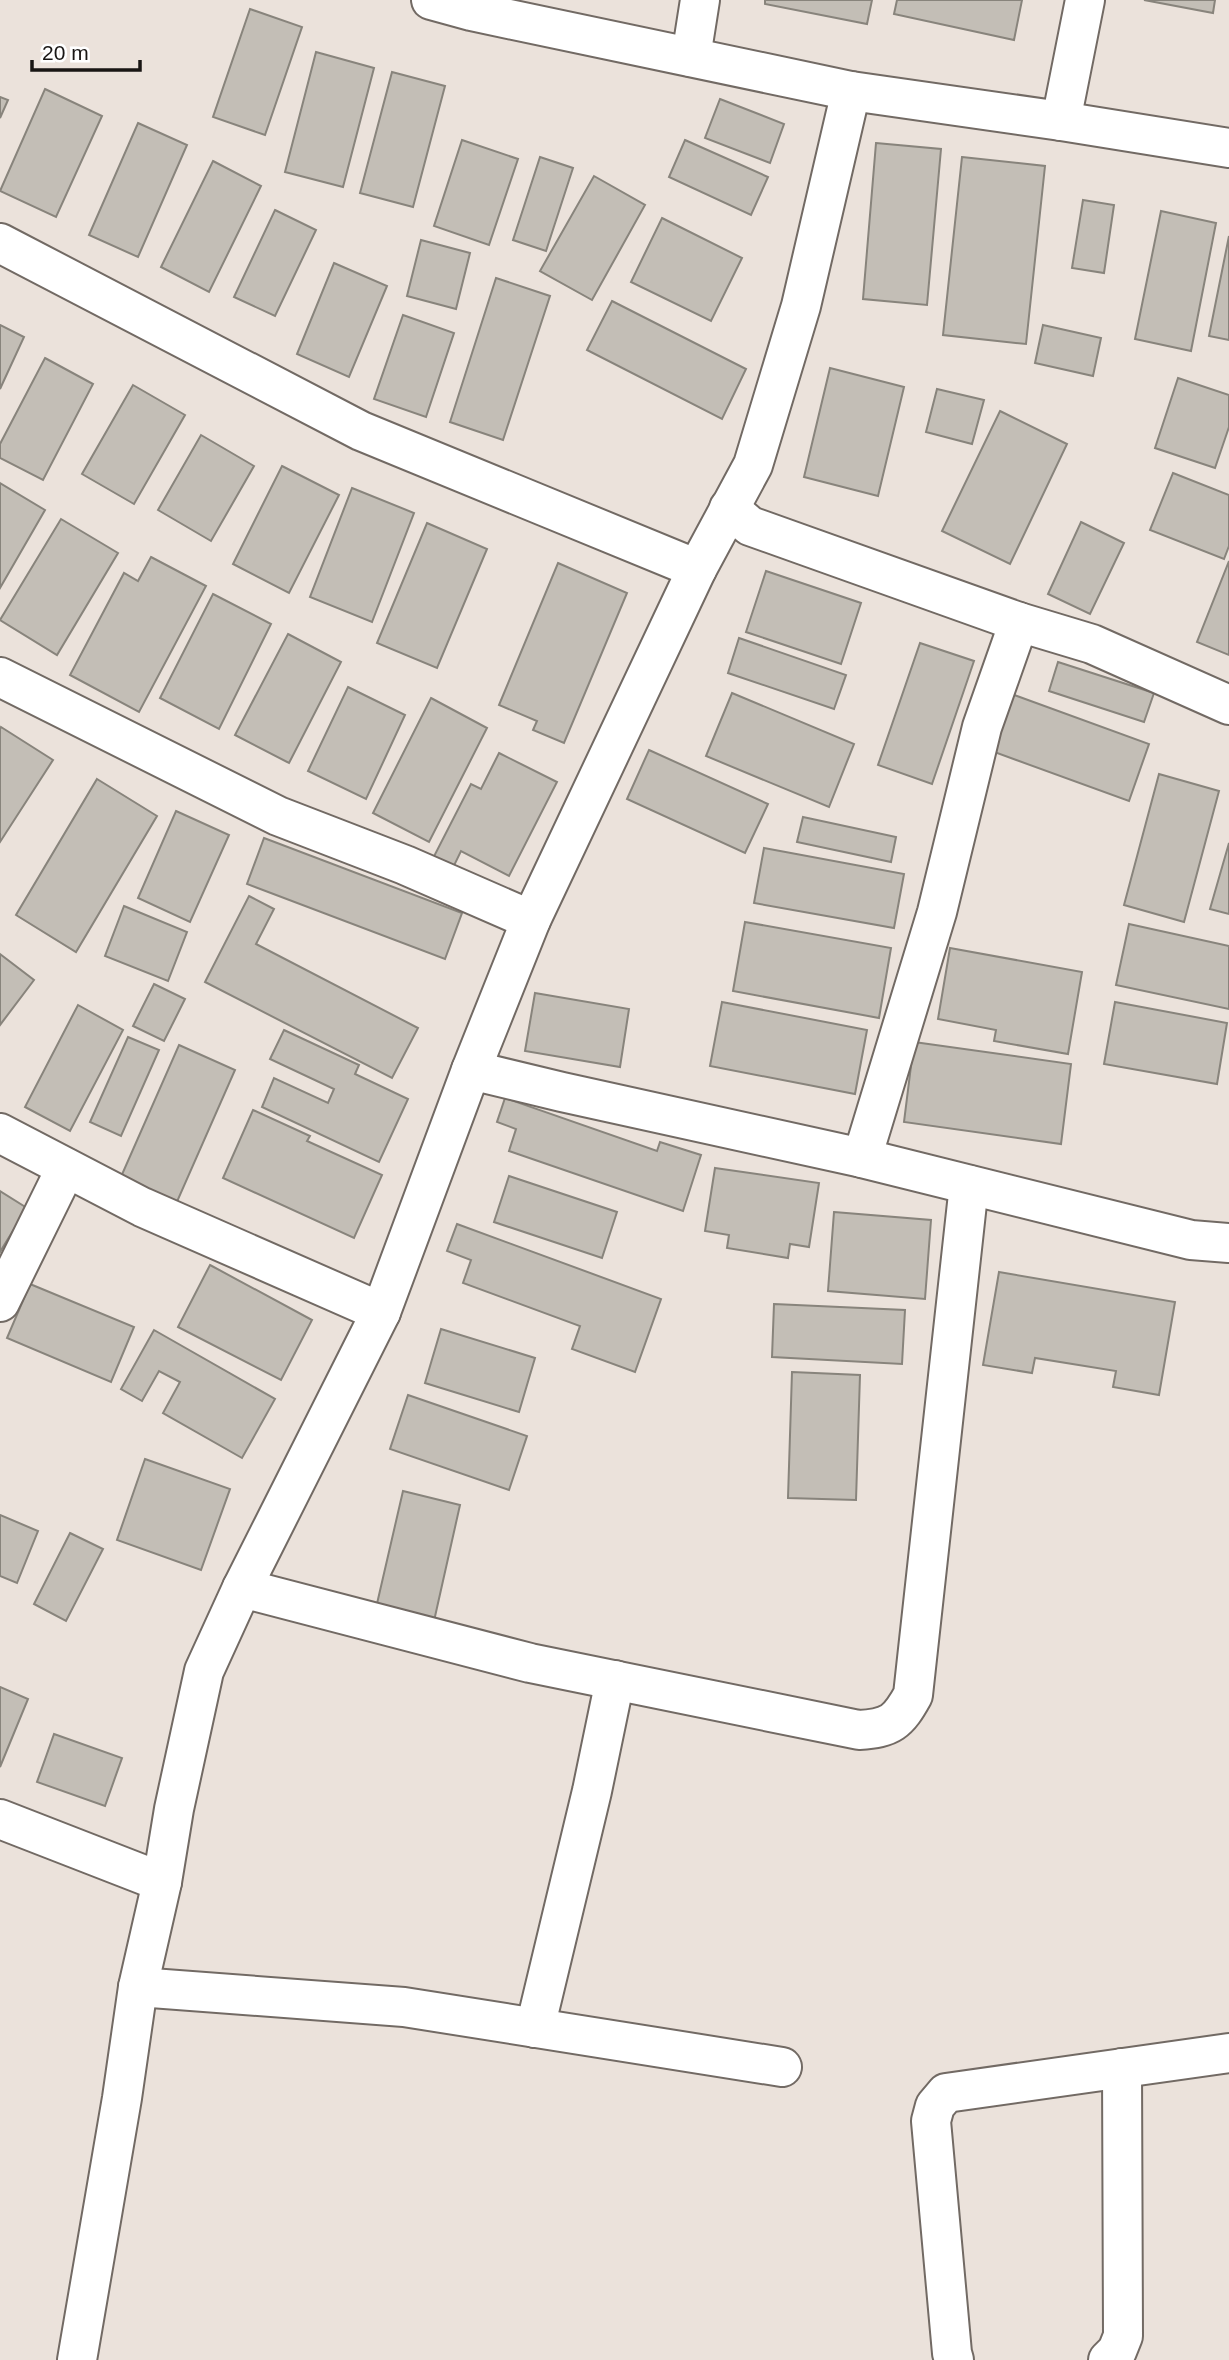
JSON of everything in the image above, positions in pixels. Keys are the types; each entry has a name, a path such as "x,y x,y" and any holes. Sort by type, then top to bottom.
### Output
{"street":[{"path":"431,0 471,11 851,91 1229,148"},
{"path":"691,57 700,0"},
{"path":"1062,121 1084,0"},
{"path":"77,2360 122,2098 138,1987 204,1671 242,1588 381,1312 471,1070 531,920 697,569 753,465 801,306 851,91"},
{"path":"0,243 361,430 697,569"},
{"path":"729,508 750,526 1020,622 1092,644 1229,705"},
{"path":"862,1158 937,912 982,727 1020,622"},
{"path":"0,677 278,816 405,865 531,920"},
{"path":"471,1070 562,1093 862,1158 1191,1240 1229,1243"},
{"path":"0,1133 142,1207 381,1312"},
{"path":"0,1302 66,1168"},
{"path":"242,1588 530,1663 859,1730 878,1729 901,1717 913,1695 970,1185"},
{"path":"535,2028 592,1791 615,1680"},
{"path":"0,1819 162,1882"},
{"path":"138,1987 404,2007 782,2067"},
{"path":"954,2360 931,2121 935,2106 946,2093 1229,2053"},
{"path":"1108,2360 1117,2351 1123,2336 1122,2068"}],"building":[{"path":"765,0 872,0 867,24 765,4"},
{"path":"897,0 1022,0 1014,40 894,14"},
{"path":"1144,0 1215,0 1213,13"},
{"path":"250,9 302,27 265,135 213,117"},
{"path":"316,52 374,68 343,187 285,172"},
{"path":"392,72 445,86 413,207 360,193"},
{"path":"45,89 102,116 56,217 0,191"},
{"path":"0,97 8,100 0,118"},
{"path":"720,99 784,124 770,163 705,138"},
{"path":"138,123 187,145 138,257 89,235"},
{"path":"462,140 518,159 489,245 434,226"},
{"path":"685,140 768,177 751,215 669,177"},
{"path":"876,143 941,149 927,305 863,299"},
{"path":"540,157 573,168 546,251 513,240"},
{"path":"962,157 1045,166 1026,344 943,335"},
{"path":"213,161 261,186 209,292 161,267"},
{"path":"594,176 645,205 592,300 540,271"},
{"path":"1083,200 1114,205 1104,273 1072,268"},
{"path":"275,210 316,230 275,316 234,297"},
{"path":"1161,211 1216,223 1191,351 1135,339"},
{"path":"662,218 742,258 711,321 631,282"},
{"path":"1229,236 1229,340 1209,336"},
{"path":"421,240 470,253 456,309 407,296"},
{"path":"334,263 387,286 349,377 297,354"},
{"path":"496,278 550,296 503,440 450,422"},
{"path":"612,301 746,369 722,419 587,350"},
{"path":"403,315 454,333 426,417 374,399"},
{"path":"0,325 24,337 0,389"},
{"path":"1043,325 1101,338 1093,376 1035,363"},
{"path":"45,358 93,384 43,480 0,458 0,444"},
{"path":"830,368 904,387 878,496 804,477"},
{"path":"1178,378 1229,395 1229,427 1215,468 1155,448"},
{"path":"133,385 185,415 134,504 82,474"},
{"path":"937,389 984,400 972,444 926,432"},
{"path":"1000,411 1067,444 1010,564 942,531"},
{"path":"201,435 254,466 211,541 158,510"},
{"path":"282,466 339,495 289,593 233,564"},
{"path":"1173,473 1229,495 1229,546 1224,559 1150,530"},
{"path":"0,483 45,510 0,588"},
{"path":"352,488 414,513 372,622 310,597"},
{"path":"61,519 118,553 57,655 0,620"},
{"path":"1081,522 1124,543 1090,614 1048,594"},
{"path":"427,523 487,549 437,668 377,643"},
{"path":"151,557 206,586 139,712 70,675 124,573 138,581"},
{"path":"1229,561 1229,655 1197,642"},
{"path":"558,563 627,593 564,743 533,730 537,721 499,705"},
{"path":"766,571 861,603 841,664 746,632"},
{"path":"213,594 271,624 219,729 160,698"},
{"path":"288,634 341,662 289,763 235,735"},
{"path":"739,638 846,675 834,709 728,673"},
{"path":"920,643 974,661 932,784 878,765"},
{"path":"1058,662 1154,693 1144,722 1049,691"},
{"path":"348,687 405,715 366,799 308,771"},
{"path":"1006,692 1149,744 1129,801 986,749"},
{"path":"732,693 854,744 829,807 706,756"},
{"path":"431,698 487,728 429,842 373,813"},
{"path":"1,727 53,760 0,842 0,729"},
{"path":"649,750 768,804 745,853 627,799"},
{"path":"499,753 557,782 509,876 461,851 447,880 427,870 471,784 481,789"},
{"path":"1159,774 1219,791 1184,922 1124,905"},
{"path":"97,779 157,816 76,952 16,915"},
{"path":"176,811 229,835 190,922 138,898"},
{"path":"803,817 896,837 891,862 797,842"},
{"path":"264,838 462,913 445,959 247,884"},
{"path":"1229,843 1229,914 1210,909"},
{"path":"764,848 904,874 894,928 754,903"},
{"path":"249,896 274,909 256,944 418,1028 392,1078 205,982"},
{"path":"124,906 187,932 168,981 105,956"},
{"path":"745,922 891,948 879,1018 733,991"},
{"path":"1129,924 1229,946 1229,1009 1116,985"},
{"path":"950,948 1082,972 1068,1054 994,1041 996,1030 938,1019"},
{"path":"0,954 34,980 0,1025"},
{"path":"154,984 185,999 164,1041 133,1026"},
{"path":"535,993 629,1009 620,1067 525,1051"},
{"path":"722,1002 867,1030 855,1094 710,1066"},
{"path":"1115,1002 1227,1023 1217,1084 1104,1064"},
{"path":"78,1005 123,1030 70,1131 25,1107"},
{"path":"284,1030 359,1065 355,1074 408,1099 379,1162 262,1107 274,1078 328,1103 334,1089 270,1059"},
{"path":"128,1037 159,1050 121,1136 90,1122"},
{"path":"914,1042 1071,1064 1061,1144 904,1122"},
{"path":"179,1045 235,1070 176,1204 120,1179"},
{"path":"505,1098 657,1151 660,1142 701,1155 683,1211 509,1151 516,1129 497,1122"},
{"path":"253,1110 310,1136 307,1141 382,1175 354,1238 223,1178"},
{"path":"715,1168 819,1183 809,1247 790,1244 788,1258 727,1248 729,1235 705,1231"},
{"path":"509,1176 617,1212 602,1258 494,1222"},
{"path":"0,1191 27,1208 0,1252"},
{"path":"834,1212 931,1220 925,1299 828,1291"},
{"path":"457,1224 661,1299 635,1372 572,1349 580,1326 463,1283 471,1260 447,1251"},
{"path":"210,1265 312,1320 281,1380 178,1327"},
{"path":"999,1272 1175,1302 1159,1395 1113,1387 1116,1371 1035,1358 1032,1373 983,1365"},
{"path":"30,1284 134,1327 111,1382 7,1338"},
{"path":"774,1304 905,1310 902,1364 772,1357"},
{"path":"441,1329 535,1358 519,1412 425,1383"},
{"path":"154,1330 275,1399 242,1458 163,1413 180,1382 159,1371 142,1401 121,1389"},
{"path":"792,1372 860,1375 856,1500 788,1498"},
{"path":"408,1395 527,1436 509,1490 390,1449"},
{"path":"145,1459 230,1489 201,1570 117,1540"},
{"path":"403,1491 460,1505 434,1621 376,1608"},
{"path":"0,1515 38,1531 17,1583 0,1576"},
{"path":"70,1533 103,1549 66,1621 34,1604"},
{"path":"0,1687 28,1699 0,1767"},
{"path":"54,1734 122,1758 105,1806 37,1782"}]}
